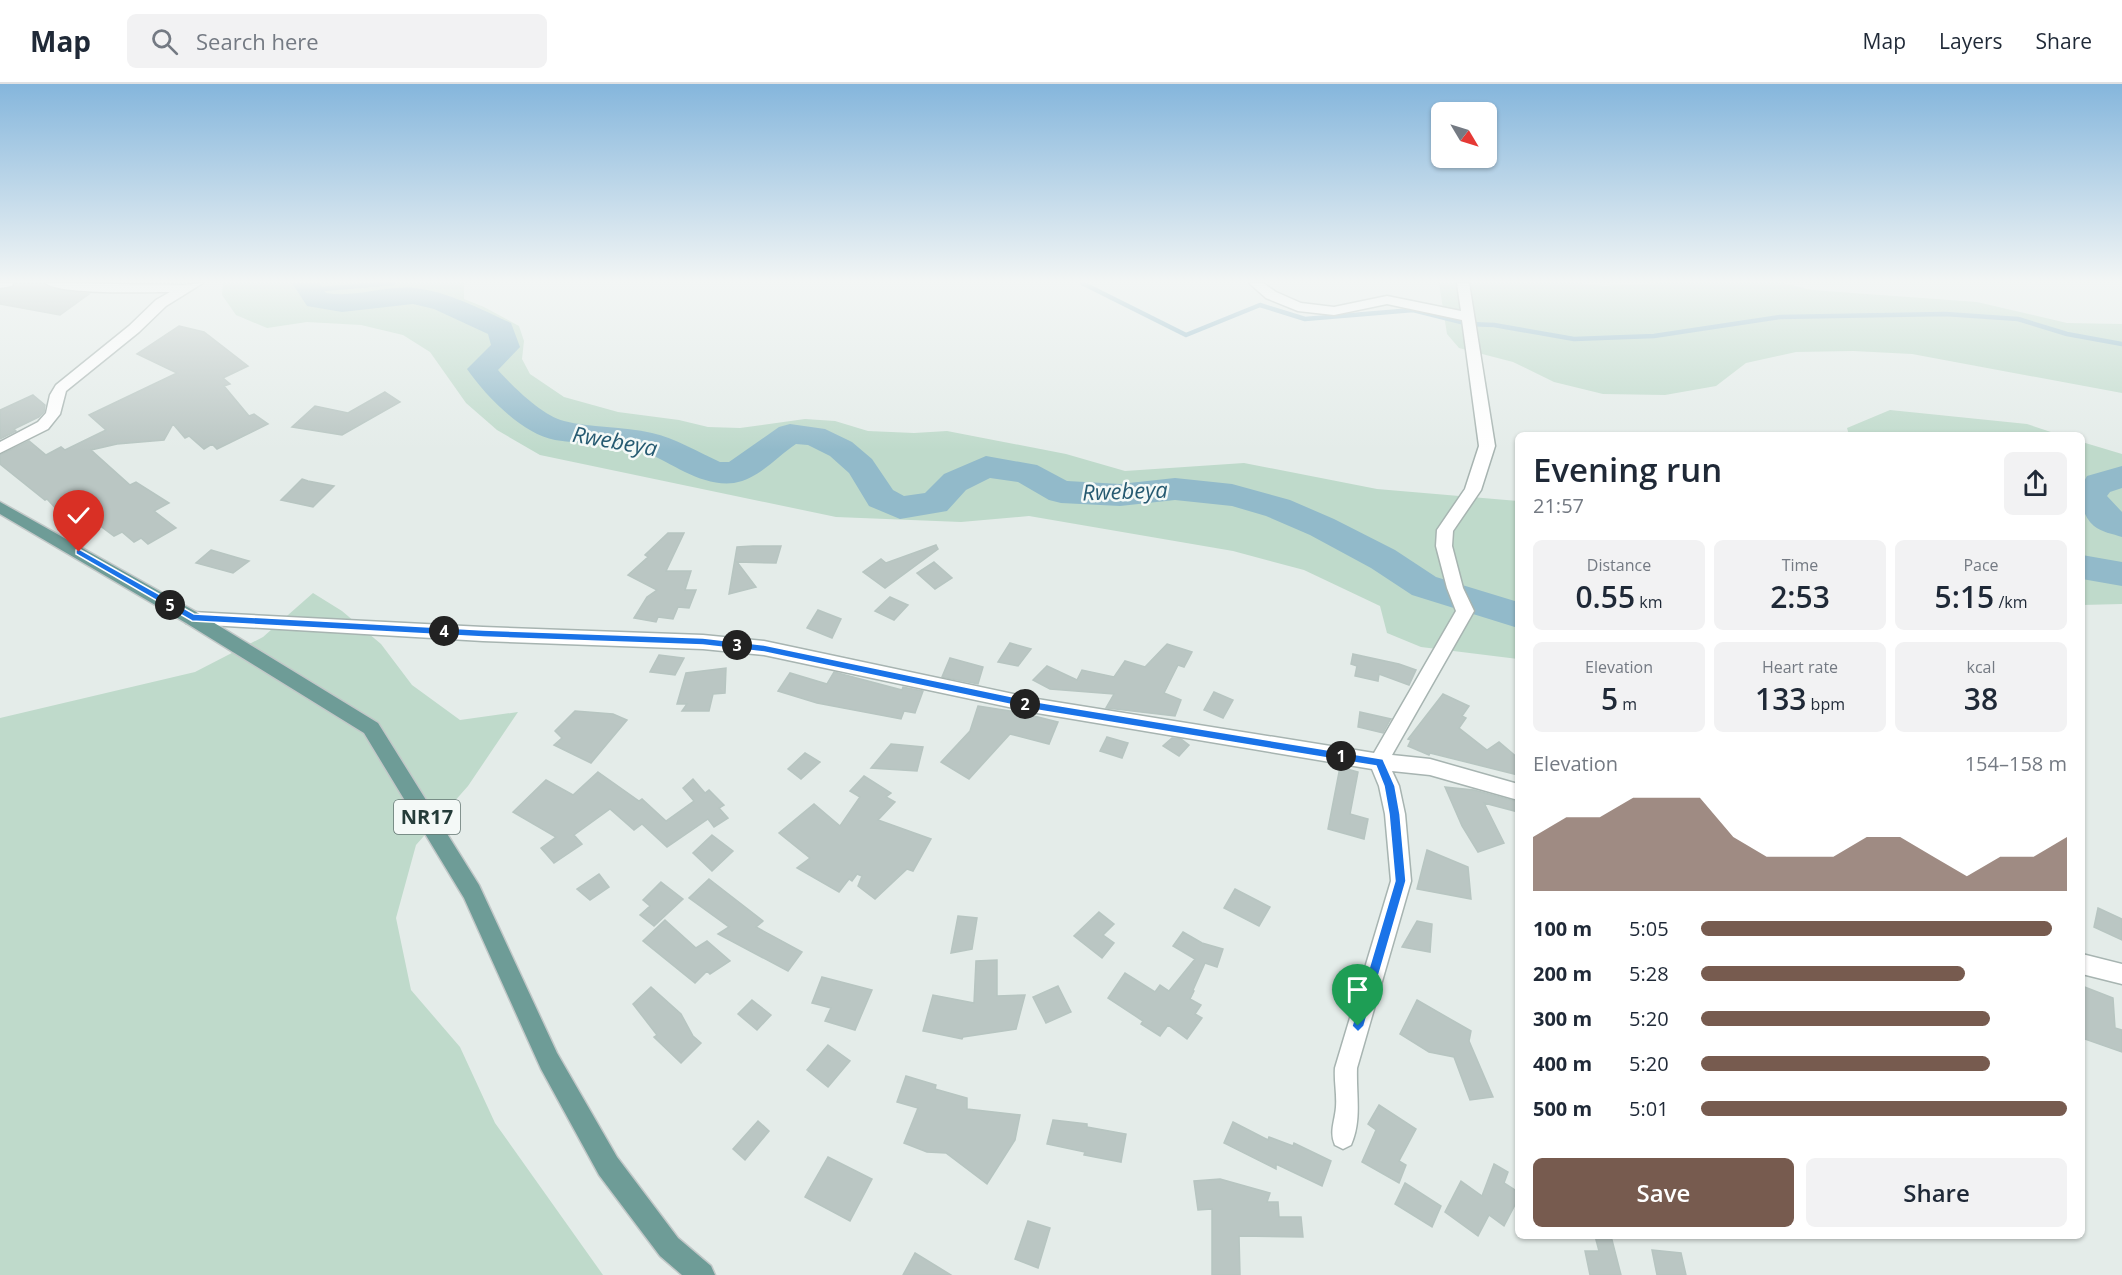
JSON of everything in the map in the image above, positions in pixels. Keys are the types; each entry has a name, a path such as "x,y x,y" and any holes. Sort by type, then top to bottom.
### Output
{"main road":[{"name":"NR17","path":"0,507 192,618 371,728 472,892 549,1061 608,1166 669,1247 702,1275"}],"street":[{"path":"0,448 43,424 54,413 56,394 61,388 122,339"},
{"path":"1379,762 1465,611 1455,588 1444,539 1445,530 1473,490 1487,446 1471,339"},
{"path":"192,618 483,634 703,642 764,648 1037,706 1379,762 1431,767 1515,791"},
{"path":"1343,1137 1348,1106 1345,1084 1346,1068 1401,881 1395,814 1389,786 1379,762"},
{"path":"2085,965 2122,974"}],"green space":[{"path":"409,339 523,339 522,359 530,374 564,397 618,412 679,420 708,427 740,428 805,419 835,421 868,431 914,433 947,431 1066,454 1125,471 1244,463 1377,489 1515,501 1515,659 1421,647 1387,633 1380,606 1304,570 1233,551 1029,516 961,522 836,517 540,455 497,430 466,403 430,352"},
{"path":"1451,339 2122,339 2122,393 1912,354 1853,351 1796,352 1746,363 1716,386 1665,395 1603,394 1554,382 1513,362 1459,348"},
{"path":"1890,410 2027,424 2051,432 1848,432 1847,428"},
{"path":"2085,443 2122,454 2122,604 2085,605"},
{"path":"313,593 342,611 381,644 412,685 460,720 518,712 468,786 416,845 396,918 411,990 460,1047 495,1123 603,1275 0,1275 0,718 195,672 263,637"}],"building":[{"path":"160,339 213,339 248,366 223,378 230,384 224,386 249,416 254,414 268,424 217,449 212,444 204,449 189,436 185,438 173,424 164,440 117,444 91,450 130,485 136,482 169,503 154,511 176,528 148,544 141,538 134,542 122,532 114,536 76,508 62,515 47,499 45,500 0,464 0,455 29,441 46,455 61,447 65,450 106,430 89,415 177,373 137,354"},
{"path":"385,392 400,402 342,435 292,427 315,406 348,413"},
{"path":"33,395 45,405 44,412 0,439 0,410"},
{"path":"302,479 334,486 313,507 281,500"},
{"path":"668,533 684,533 666,571 691,571 685,590 696,590 689,608 678,607 673,619 658,617 656,622 634,618 647,597 657,590 628,575 648,557 645,555"},
{"path":"936,545 938,549 885,588 863,572 881,559 886,563"},
{"path":"781,546 776,563 737,562 756,587 729,594 737,547"},
{"path":"211,550 249,561 233,573 196,563"},
{"path":"934,562 952,578 935,589 917,573"},
{"path":"890,597 908,605 894,620 875,611"},
{"path":"818,610 841,619 832,638 807,628"},
{"path":"1010,643 1031,649 1018,666 998,662"},
{"path":"1167,644 1192,652 1184,667 1178,665 1164,693 1181,700 1175,716 1106,708 1114,694 1050,689 1033,680 1047,666 1077,680 1082,670 1114,677 1125,661 1145,667"},
{"path":"1353,654 1416,670 1409,685 1379,674 1378,681 1355,676 1357,666 1351,664"},
{"path":"659,655 684,658 675,675 650,672"},
{"path":"950,658 983,667 978,684 942,677"},
{"path":"726,668 725,693 713,694 709,711 682,711 687,704 677,704 686,673"},
{"path":"834,672 902,690 903,687 923,691 915,713 904,711 901,719 817,703 778,691 790,673 827,684"},
{"path":"1214,692 1233,700 1223,718 1204,710"},
{"path":"1443,694 1469,706 1462,716 1466,718 1459,728 1487,750 1499,742 1515,755 1515,774 1430,753 1429,755 1408,746 1411,740 1408,739"},
{"path":"978,706 1058,722 1049,744 1010,734 969,779 941,762 970,731"},
{"path":"575,711 613,714 627,720 591,763 554,745 562,738 555,731"},
{"path":"1360,712 1391,719 1383,733 1358,727"},
{"path":"1107,737 1128,743 1122,758 1100,751"},
{"path":"1172,738 1181,739 1189,745 1179,756 1163,746"},
{"path":"891,744 923,747 917,771 871,768"},
{"path":"805,753 820,762 801,779 788,769"},
{"path":"1340,767 1358,772 1350,814 1368,819 1364,839 1328,829"},
{"path":"598,772 639,801 642,799 666,821 694,801 683,788 693,779 705,793 709,790 724,805 719,808 728,818 714,827 708,819 667,847 642,824 634,830 610,809 574,835 582,844 554,863 541,848 556,837 513,812 546,780 573,795"},
{"path":"864,776 891,793 886,797 895,802 878,820 931,839 913,871 907,869 875,899 858,886 862,876 857,874 852,881 849,879 839,892 797,868 810,858 779,833 814,804 840,826 860,797 850,791"},
{"path":"1445,787 1474,790 1515,801 1515,811 1484,803 1504,843 1478,852 1462,826"},
{"path":"712,835 733,851 712,871 693,853"},
{"path":"1427,850 1468,867 1471,899 1417,889"},
{"path":"599,874 609,887 590,900 577,889"},
{"path":"709,879 763,921 756,927 802,952 788,971 718,934 729,927 689,898"},
{"path":"661,882 683,899 654,926 640,915 650,906 643,900"},
{"path":"1235,889 1270,907 1259,926 1224,908"},
{"path":"2098,908 2122,919 2122,940 2094,927"},
{"path":"1099,912 1114,924 1103,935 1114,943 1102,958 1074,936"},
{"path":"958,916 977,918 972,949 951,953"},
{"path":"665,920 696,948 707,941 730,961 710,974 707,971 695,983 643,941"},
{"path":"1417,921 1432,924 1430,952 1402,947"},
{"path":"1183,932 1202,943 1223,949 1217,967 1205,963 1193,990 1190,999 1201,1005 1195,1014 1202,1018 1187,1039 1168,1025 1160,1036 1141,1024 1143,1021 1108,998 1125,973 1155,992 1160,985 1169,991 1195,959 1173,946"},
{"path":"997,960 997,996 1025,995 1016,1029 962,1039 923,1031 933,995 974,1003 976,961"},
{"path":"822,977 872,990 855,1030 825,1021 831,1008 812,1003"},
{"path":"1058,986 1071,1012 1046,1023 1033,997"},
{"path":"651,987 681,1014 693,1036 701,1043 681,1063 654,1037 657,1035 633,1004"},
{"path":"2085,987 2113,998 2115,1028 2122,1030 2122,1052 2085,1039"},
{"path":"752,1000 771,1015 757,1030 738,1014"},
{"path":"1417,1000 1471,1031 1469,1041 1493,1097 1470,1100 1454,1057 1429,1052 1400,1034"},
{"path":"828,1045 850,1061 828,1087 807,1070"},
{"path":"906,1076 936,1085 935,1089 967,1098 967,1109 1020,1115 1015,1140 987,1184 946,1153 927,1152 904,1143 918,1108 897,1102"},
{"path":"1379,1105 1416,1129 1399,1161 1406,1165 1399,1183 1362,1162 1376,1130 1368,1124"},
{"path":"1053,1120 1087,1124 1087,1127 1126,1134 1121,1162 1084,1155 1085,1152 1047,1144"},
{"path":"758,1121 769,1131 745,1160 733,1149"},
{"path":"1233,1122 1268,1140 1269,1137 1293,1146 1294,1143 1331,1161 1322,1186 1276,1164 1276,1169 1224,1143"},
{"path":"828,1157 872,1179 850,1221 805,1197"},
{"path":"1494,1164 1508,1172 1504,1183 1515,1190 1515,1205 1504,1226 1489,1215 1478,1236 1445,1212 1461,1181 1482,1196"},
{"path":"1220,1179 1270,1193 1267,1202 1278,1202 1279,1217 1301,1217 1303,1237 1239,1236 1240,1275 1212,1275 1212,1209 1198,1210 1194,1181"},
{"path":"1405,1183 1441,1206 1432,1227 1395,1204"},
{"path":"1028,1221 1050,1228 1038,1268 1015,1259"},
{"path":"1596,1239 1612,1239 1621,1275 1590,1275 1585,1251 1599,1251"},
{"path":"1652,1250 1681,1253 1686,1275 1657,1275"},
{"path":"915,1253 951,1275 903,1275"}],"waterway":[{"name":"Rwebeya","path":"504,339 506,347 482,369 498,389 526,412 555,430 624,437 652,443 716,473 735,472 790,434 814,436 841,449 861,466 881,498 900,508 935,503 955,482 986,467 1026,473 1061,492 1120,495 1175,489 1232,495 1278,508 1322,527 1383,559 1424,586 1515,614"},
{"path":"1572,339 1585,339"},
{"path":"2092,339 2122,344"},
{"name":"Rwebeya","path":"2122,477 2098,484 2090,497 2106,518 2122,525"},
{"name":"Rwebeya","path":"2085,568 2122,574"}],"route":[{"path":"79,552 192,618 483,634 703,642 764,648 1037,706 1379,762 1389,786 1395,814 1401,881 1358,1026"}]}
